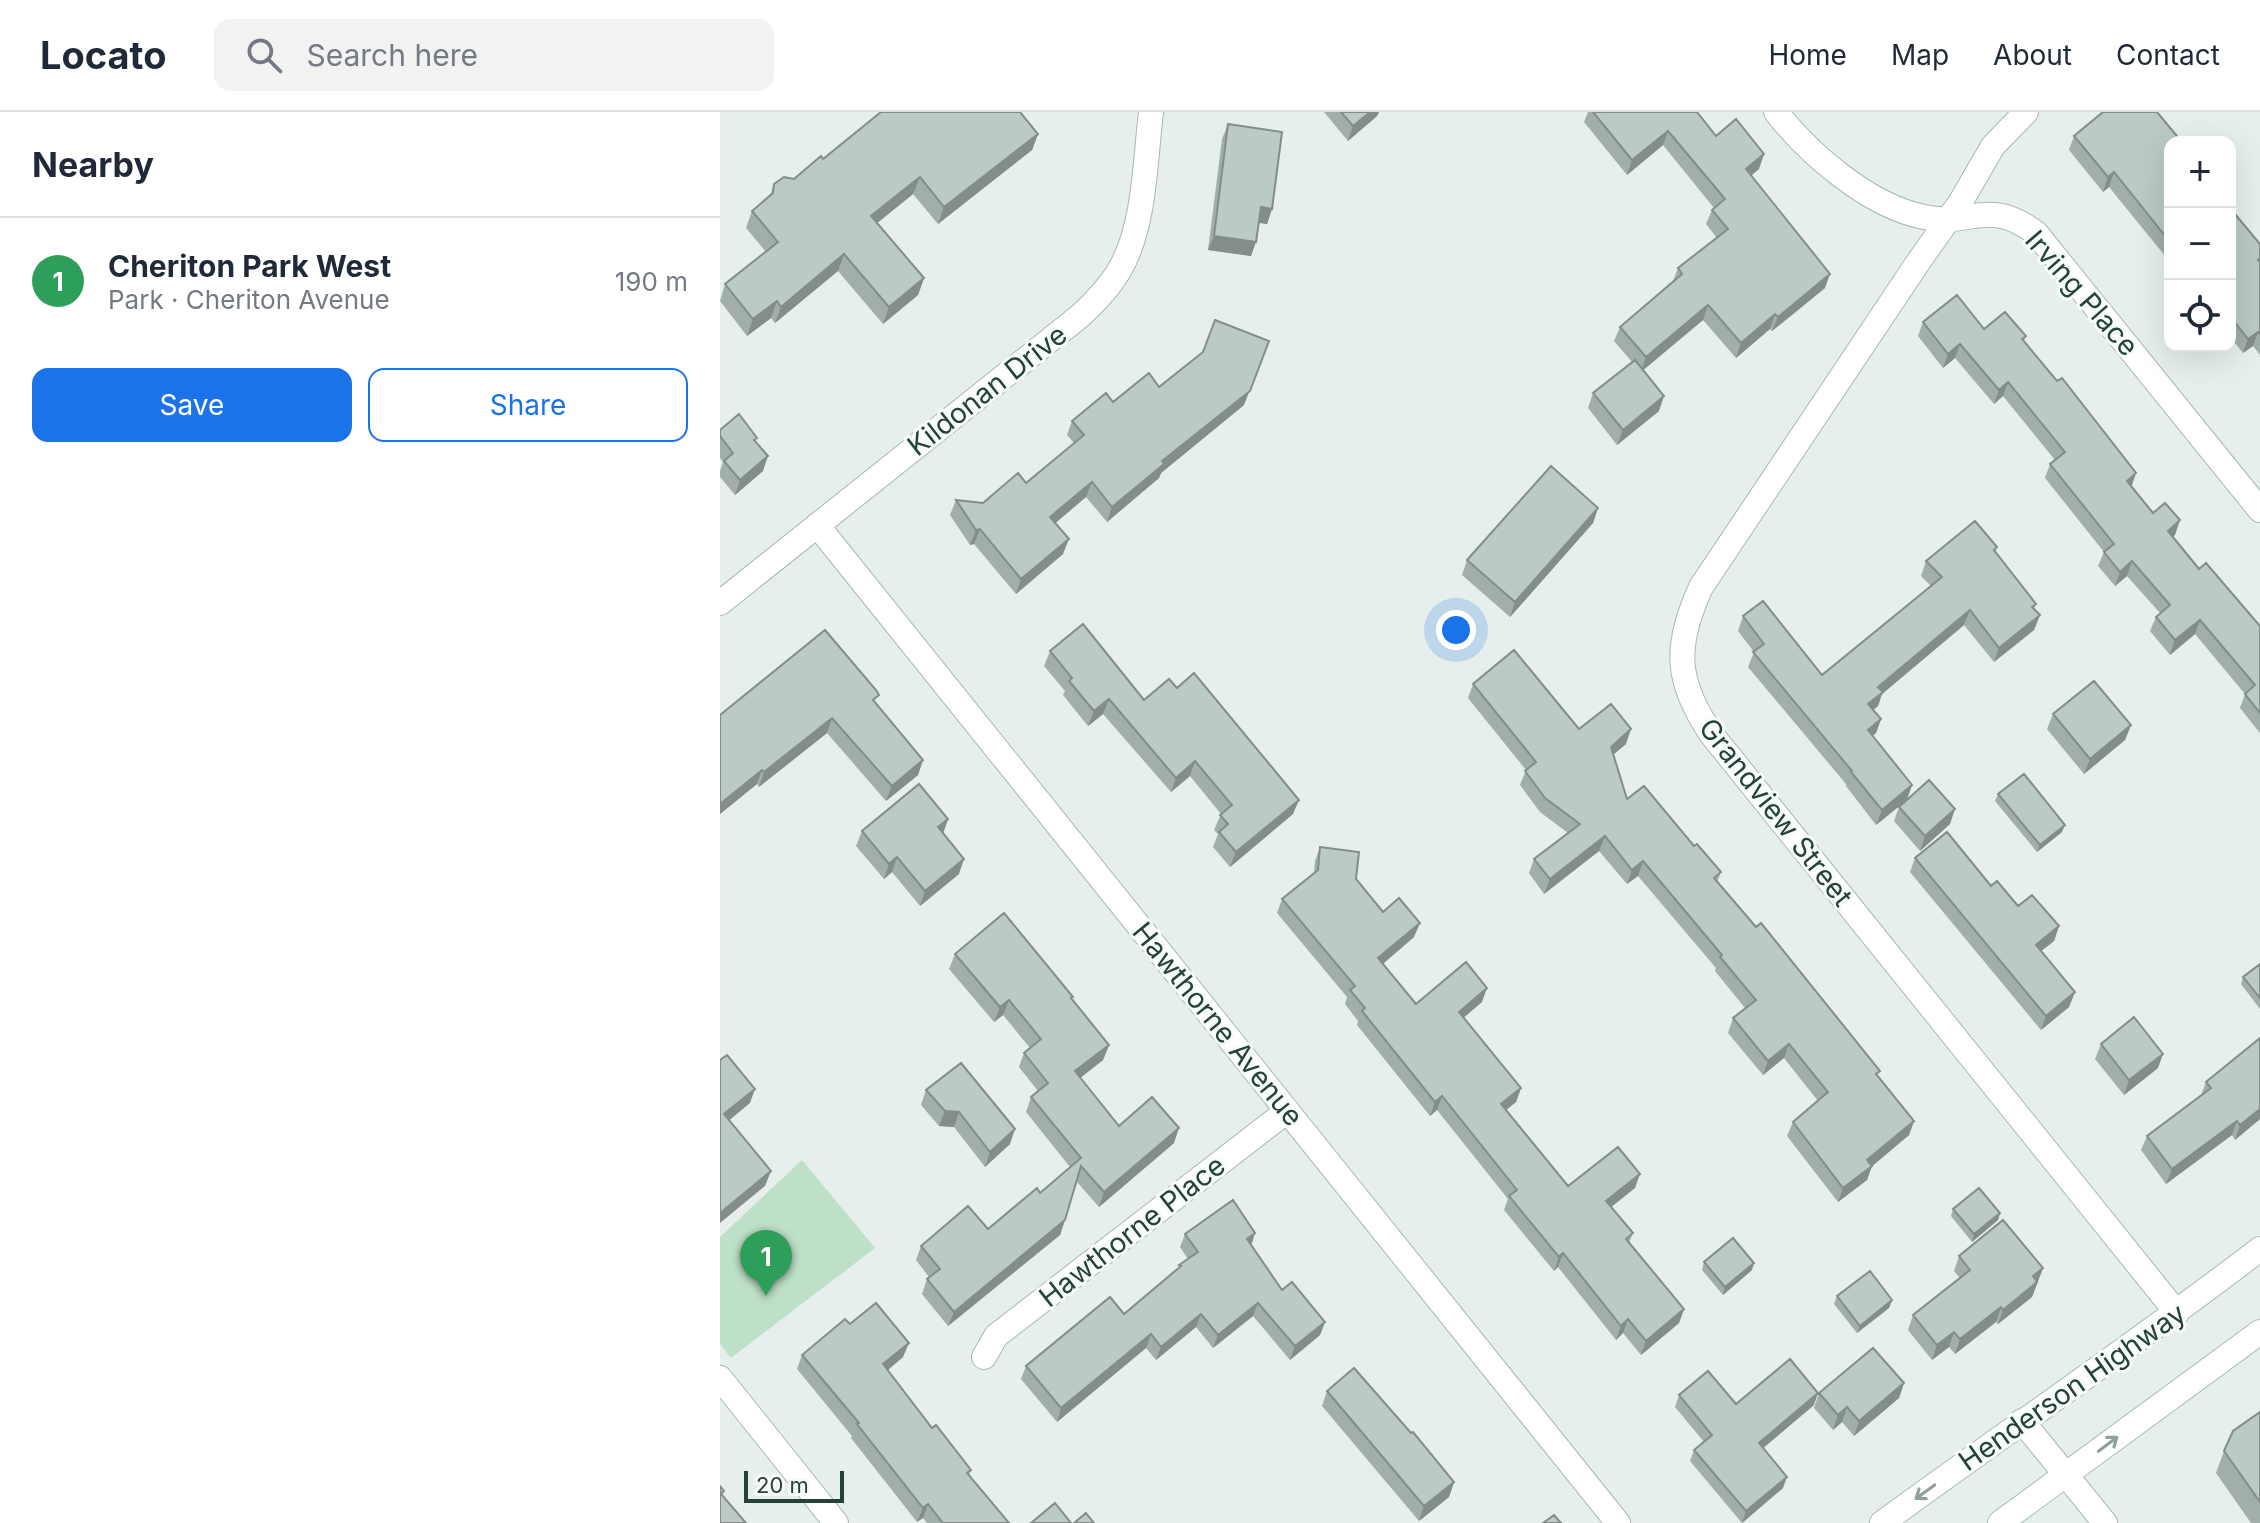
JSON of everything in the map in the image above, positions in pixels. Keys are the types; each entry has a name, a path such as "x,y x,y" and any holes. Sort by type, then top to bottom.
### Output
{"street":[{"name":"Kildonan Drive","path":"720,603 1080,316 1109,286 1121,267 1135,228 1151,112"},
{"name":"Irving Place","path":"1776,112 1808,149 1846,179 1904,211 1949,219 2002,215 2036,233 2260,510"},
{"name":"Grandview Street","path":"2026,112 1993,146 1970,188 1701,587 1684,634 1684,678 1691,698 1712,735 2177,1313"},
{"name":"Hawthorne Avenue","path":"817,525 1618,1523"},
{"name":"Hawthorne Place","path":"984,1357 996,1336 1287,1111"},
{"name":"Henderson Highway","path":"1882,1523 2177,1313 2260,1249"},
{"path":"2000,1523 2260,1332"},
{"path":"720,1378 836,1523"},
{"path":"2022,1421 2105,1523"}],"green space":[{"path":"802,1160 875,1248 731,1358 720,1344 720,1237"}],"building":[{"path":"881,112 1020,112 1038,134 944,207 920,177 871,216 924,278 889,307 844,254 781,307 777,301 753,319 725,284 778,242 752,211 773,193 774,184 784,177 794,179"},
{"path":"1341,112 1370,112 1353,126"},
{"path":"1593,112 1697,112 1716,136 1736,119 1764,154 1746,169 1830,274 1741,343 1708,305 1646,357 1620,327 1682,274 1678,268 1728,229 1712,210 1725,199 1668,131 1632,160"},
{"path":"2103,112 2157,112 2177,136 2164,136 2164,234 2114,172 2108,177 2074,136"},
{"path":"1228,124 1282,132 1272,209 1261,207 1256,242 1214,236"},
{"path":"2236,215 2260,244 2260,334 2258,332 2248,339 2236,324"},
{"path":"1957,295 1984,329 2005,312 2026,336 2022,339 2057,381 2062,378 2136,473 2127,481 2153,513 2165,503 2180,520 2168,531 2199,569 2206,563 2260,626 2260,713 2245,694 2255,685 2200,620 2175,640 2156,617 2170,605 2132,561 2120,572 2104,552 2114,544 2050,464 2065,452 2008,382 1999,390 1960,344 1948,354 1923,322"},
{"path":"1215,320 1269,341 1250,391 1162,461 1164,464 1112,507 1092,482 1050,517 1069,539 1021,579 980,529 976,530 956,500 983,503 1018,473 1026,483 1084,435 1072,421 1106,393 1113,402 1149,373 1159,387 1203,352"},
{"path":"1635,360 1664,396 1623,430 1593,393"},
{"path":"739,414 757,438 754,440 768,456 740,480 724,461 733,453 720,436 720,430"},
{"path":"1551,466 1598,508 1515,602 1467,560"},
{"path":"1975,521 1997,547 1994,550 2036,604 2032,607 2040,615 1999,648 1970,610 1878,687 1883,692 1868,704 1881,719 1868,730 1912,785 1882,810 1753,652 1764,644 1743,616 1763,601 1822,675 1942,577 1926,561"},
{"path":"1083,624 1144,700 1169,679 1177,688 1194,673 1299,800 1236,852 1219,832 1228,824 1220,815 1232,805 1195,761 1176,778 1109,699 1094,711 1069,681 1072,678 1050,651"},
{"path":"825,630 876,690 879,695 873,700 923,760 892,786 832,718 720,804 720,715"},
{"path":"1514,650 1579,729 1611,704 1631,729 1611,747 1627,799 1644,786 1694,846 1697,844 1721,872 1714,878 1756,927 1761,923 1880,1071 1876,1074 1914,1121 1867,1160 1872,1166 1843,1188 1793,1122 1828,1092 1789,1044 1768,1061 1733,1018 1756,1000 1643,861 1632,870 1605,836 1550,879 1534,859 1580,824 1545,798 1525,771 1536,762 1473,684"},
{"path":"2094,681 2131,725 2090,759 2053,714"},
{"path":"2024,774 2065,825 2040,845 1998,794"},
{"path":"1929,780 1955,809 1925,836 1899,807"},
{"path":"919,784 948,819 938,827 964,859 925,891 897,857 889,864 862,831"},
{"path":"1947,832 1991,886 1997,881 2018,906 2032,895 2059,926 2036,945 2075,992 2046,1016 1915,858"},
{"path":"1320,847 1359,852 1356,879 1383,912 1399,898 1420,923 1378,958 1416,1004 1466,962 1487,988 1459,1012 1521,1088 1501,1104 1568,1186 1618,1147 1640,1174 1606,1201 1633,1233 1626,1239 1684,1309 1646,1341 1628,1319 1621,1326 1563,1253 1559,1257 1509,1196 1517,1190 1442,1096 1435,1102 1362,1011 1365,1008 1350,990 1355,986 1282,899 1318,870"},
{"path":"1004,913 1109,1045 1075,1071 1119,1126 1152,1097 1179,1128 1104,1192 1081,1166 1065,1220 954,1312 927,1279 940,1269 921,1246 968,1206 988,1229 1037,1188 1040,1193 1081,1158 1031,1097 1048,1083 1024,1053 1041,1039 1009,1000 1000,1007 955,954"},
{"path":"2260,964 2260,998 2243,977"},
{"path":"2134,1017 2163,1054 2129,1080 2101,1044"},
{"path":"2260,1038 2260,1109 2240,1125 2237,1121 2172,1169 2147,1136 2211,1088 2206,1082"},
{"path":"727,1055 755,1089 724,1114 771,1171 720,1213 720,1060"},
{"path":"961,1063 1015,1129 990,1152 959,1112 945,1111 926,1090"},
{"path":"1979,1188 2000,1213 1974,1234 1953,1209"},
{"path":"1233,1200 1255,1233 1247,1239 1282,1290 1292,1282 1325,1322 1295,1346 1258,1303 1218,1335 1201,1314 1161,1347 1151,1334 1061,1408 1026,1366 1110,1297 1124,1314 1198,1252 1185,1234"},
{"path":"2003,1220 2043,1268 2033,1276 2037,1282 1960,1339 1954,1332 1937,1345 1913,1315 1970,1270 1959,1256"},
{"path":"1733,1238 1754,1263 1725,1287 1704,1262"},
{"path":"1870,1271 1892,1300 1860,1326 1837,1296"},
{"path":"876,1303 909,1343 883,1364 932,1428 936,1425 971,1470 967,1473 1009,1523 943,1523 928,1504 923,1508 859,1423 802,1355 845,1319 850,1324"},
{"path":"1873,1348 1904,1383 1859,1421 1847,1407 1838,1415 1819,1393"},
{"path":"1790,1359 1818,1393 1759,1443 1787,1477 1746,1511 1694,1450 1712,1435 1679,1395 1708,1371 1736,1404"},
{"path":"1354,1368 1454,1482 1424,1506 1327,1391"},
{"path":"2260,1412 2260,1502 2224,1451 2233,1431"},
{"path":"720,1486 724,1491 721,1494 746,1523 720,1523"},
{"path":"1055,1503 1071,1523 1031,1523"},
{"path":"1086,1513 1094,1523 1074,1523"},
{"path":"1554,1515 1561,1523 1543,1523"}],"place":[{"name":"Cheriton Park West","path":"766,1296"}]}
